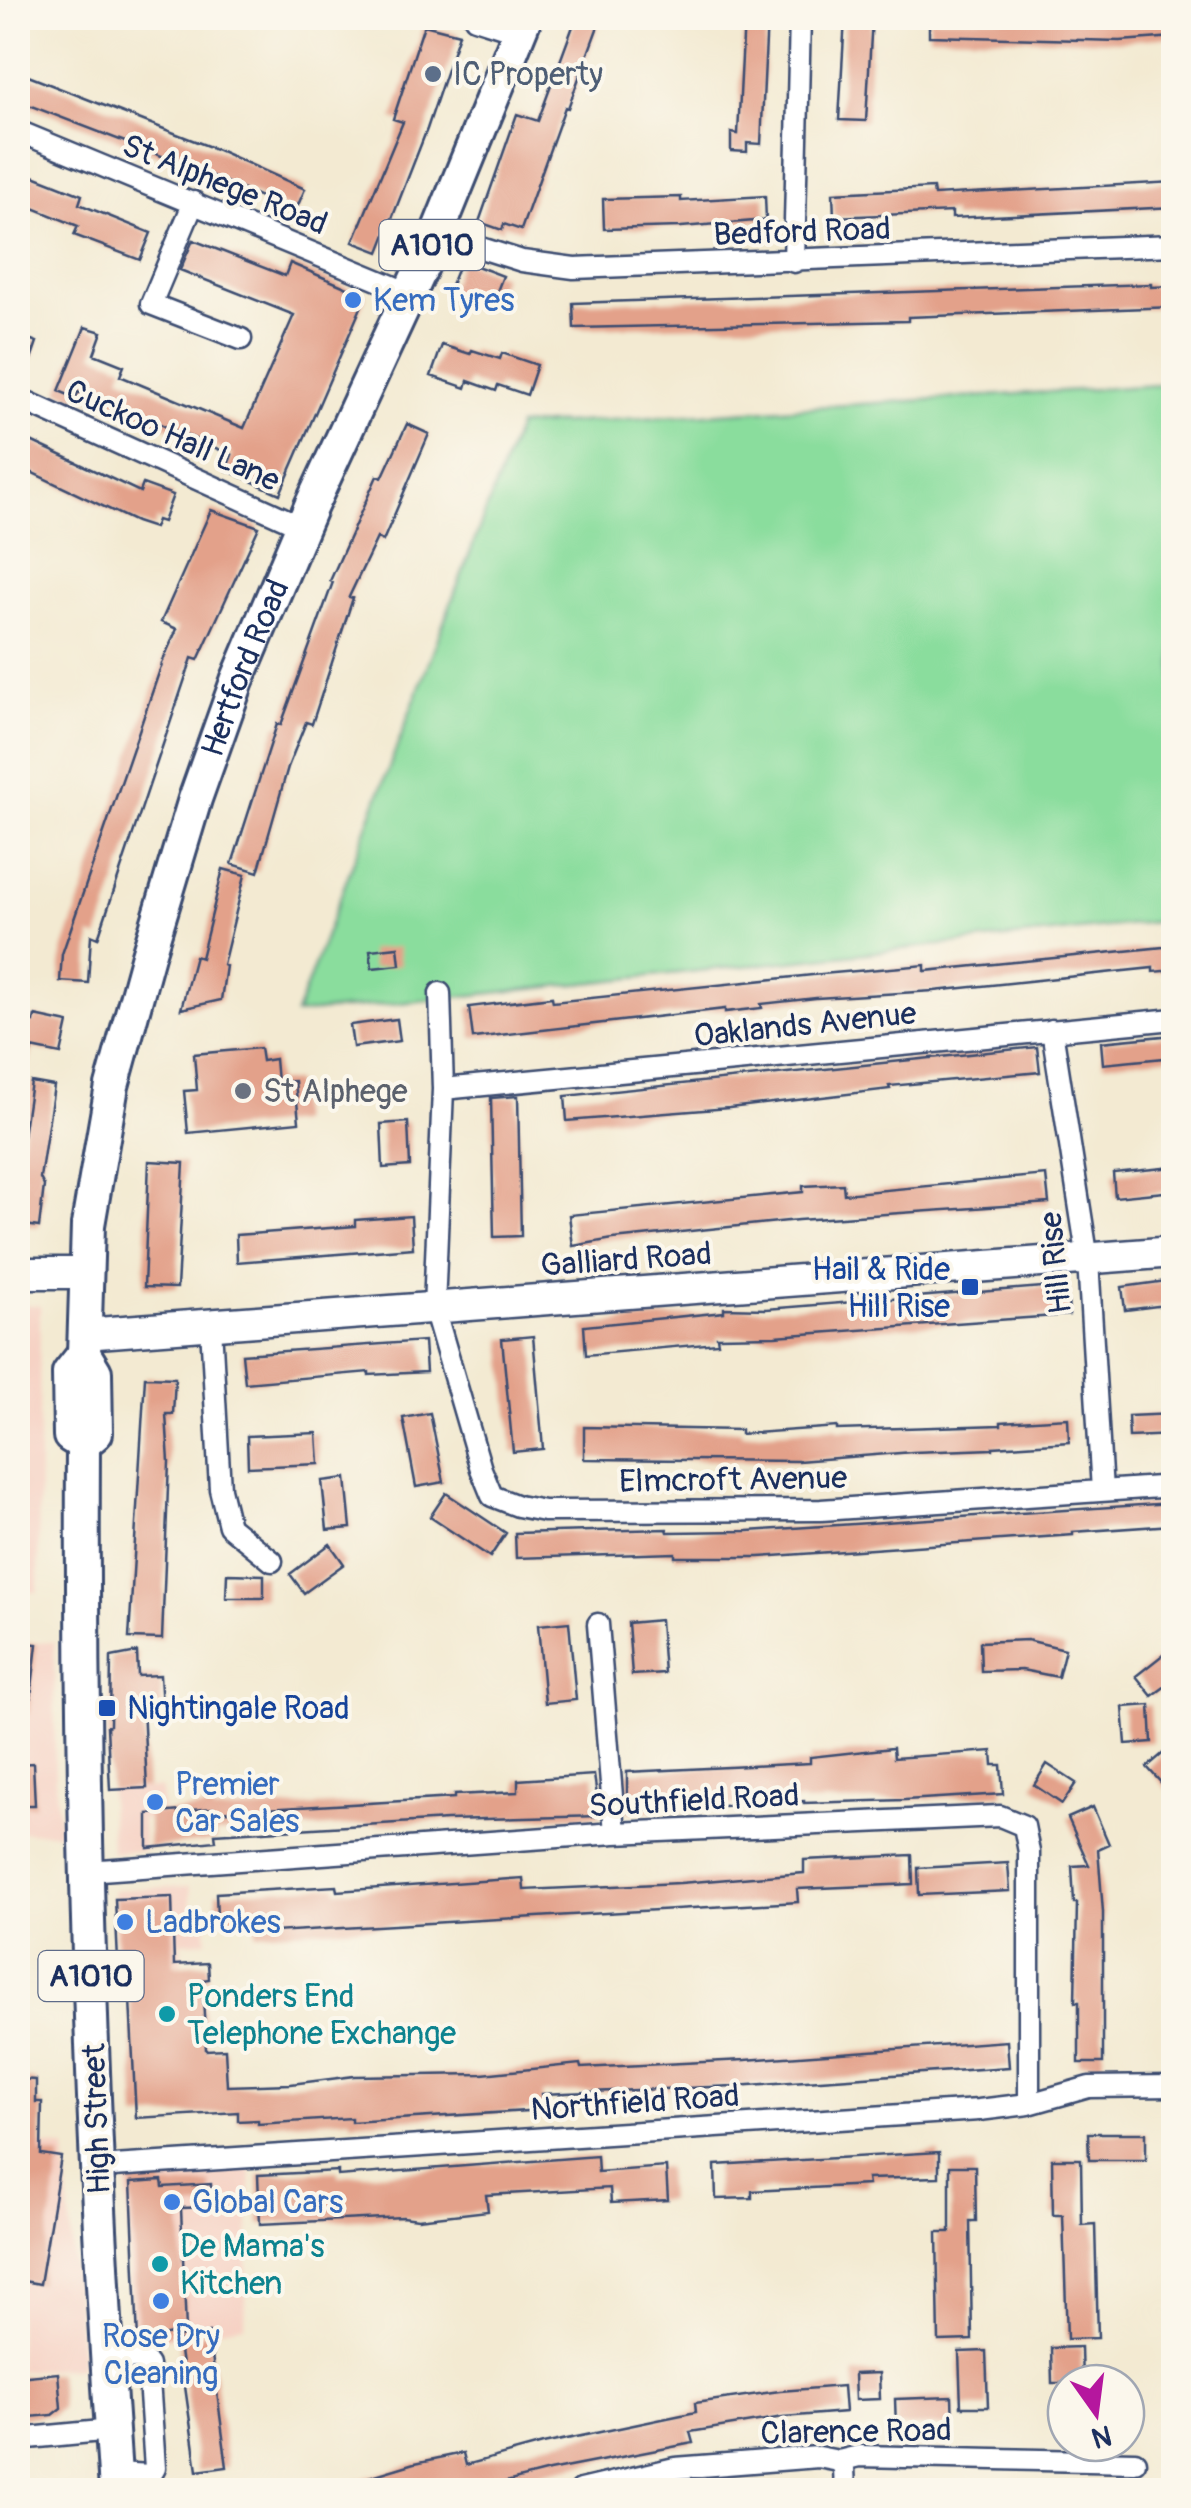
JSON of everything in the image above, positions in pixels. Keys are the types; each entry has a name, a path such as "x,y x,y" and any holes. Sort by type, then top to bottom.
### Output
{"main road":[{"name":"Hertford Road","path":"82,1628 84,1444 70,1436 70,1374 84,1344 89,1215 105,1120 143,971 195,799 237,681 437,234 522,25"},
{"name":"High Street","path":"82,1628 98,2167 106,2360 116,2482"}],"street":[{"path":"475,18 522,25"},
{"path":"794,262 800,18"},
{"name":"St Alphege Road","path":"18,131 409,293"},
{"path":"194,202 151,304 241,339"},
{"name":"Bedford Road","path":"437,234 522,261 574,268 1174,245"},
{"name":"Cuckoo Hall Lane","path":"18,398 303,527"},
{"path":"434,1308 443,1089 440,993"},
{"name":"Oaklands Avenue","path":"443,1089 1174,1019"},
{"name":"Hill Rise","path":"1052,1030 1088,1260 1102,1491"},
{"name":"Galliard Road","path":"84,1344 211,1326 1174,1252"},
{"path":"18,1273 84,1273"},
{"name":"Elmcroft Avenue","path":"434,1308 492,1496 518,1506 544,1511 821,1510 1174,1486"},
{"path":"211,1326 220,1489 229,1526 272,1561"},
{"path":"598,1624 615,1833"},
{"name":"Southfield Road","path":"87,1871 615,1833 1000,1816 1024,1826 1029,1852 1030,2104"},
{"name":"Northfield Road","path":"98,2167 959,2111 1030,2104 1089,2087 1174,2086"},
{"path":"106,2360 142,2358 148,2365 155,2468 151,2474 116,2482"},
{"path":"18,2440 112,2430"},
{"name":"Clarence Road","path":"581,2490 674,2468 818,2456 839,2461 859,2456 1046,2460"},
{"path":"839,2461 844,2468 846,2490"}],"shaded area":[{"path":"18,1305 40,1306 38,1592 18,1592"},
{"path":"54,1642 55,1778 60,1833 18,1832 18,1643"},
{"path":"161,1788 163,1818 142,1819 144,1851 111,1853 109,1789"},
{"path":"190,1886 192,1925 206,1925 207,1941 181,1942 182,1963 116,1963 113,1890"},
{"path":"18,2142 65,2149 81,2367 18,2371"},
{"path":"251,2169 245,2325 131,2344 127,2175"}],"green space":[{"path":"1173,384 1173,920 296,1014 518,426"}],"building":[{"path":"576,18 601,18 521,230 504,224 502,230 479,222 517,114 538,121"},
{"path":"744,18 767,18 761,144 747,143 747,152 731,151 731,133 738,134"},
{"path":"845,18 872,18 866,121 839,120"},
{"path":"929,18 1174,18 1174,37 1120,41 929,36"},
{"path":"424,25 459,34 379,252 353,242 403,122 393,119"},
{"path":"18,72 218,150 305,189 295,212 18,101"},
{"path":"18,170 82,195 79,204 151,233 140,260 74,235 78,226 18,202"},
{"path":"1174,182 1174,207 952,218 952,212 834,217 833,193 933,188 934,195"},
{"path":"765,196 766,220 604,229 603,199 681,197 681,201"},
{"path":"193,240 285,276 290,263 366,296 280,494 226,470 232,455 109,402 78,392 76,398 59,391 85,327 102,332 94,354 124,366 120,376 244,428 294,315 180,270"},
{"path":"461,260 503,276 492,304 477,298 473,308 446,297"},
{"path":"1174,286 1174,307 908,317 908,321 574,328 573,303"},
{"path":"18,335 37,342 22,385 18,384"},
{"path":"442,345 500,359 502,353 537,365 527,395 498,385 496,391 468,381 466,388 431,376"},
{"path":"407,424 429,434 383,541 377,538 349,597 353,598 312,724 306,722 288,767 258,872 232,864 277,724 281,725 333,582 330,581 377,476 382,478"},
{"path":"18,435 140,492 143,484 173,495 163,522 157,520 154,528 136,522 18,466"},
{"path":"211,510 259,527 198,660 192,658 98,938 91,935 88,983 60,981 62,954 177,629 161,622"},
{"path":"223,869 245,875 223,965 226,966 221,1000 181,1009 195,956 201,958"},
{"path":"1174,946 1174,970 1153,972 1153,968 934,991 816,998 761,1004 762,1008 473,1038 469,1007 925,965 925,971"},
{"path":"398,947 400,965 372,968 370,950"},
{"path":"35,1016 68,1023 61,1054 32,1048 25,1082 18,1081 18,1019 34,1022"},
{"path":"397,1019 400,1041 353,1047 350,1025"},
{"path":"1174,1035 1174,1057 1103,1064 1101,1042"},
{"path":"1037,1047 1040,1072 889,1086 890,1089 729,1108 567,1121 565,1096"},
{"name":"St Alphege","path":"260,1048 262,1061 275,1059 277,1082 295,1081 299,1122 188,1133 184,1091 197,1090 194,1054"},
{"path":"31,1082 54,1086 40,1178 44,1186 39,1227 18,1224 24,1175 18,1174 18,1170"},
{"path":"518,1096 521,1236 494,1237 491,1098"},
{"path":"408,1122 410,1166 383,1168 381,1124"},
{"path":"149,1161 184,1163 177,1288 144,1287"},
{"path":"1174,1167 1174,1191 1115,1197 1113,1173"},
{"path":"1046,1175 1049,1203 798,1220 573,1246 569,1215 803,1192 803,1186 843,1184 844,1194"},
{"path":"411,1216 413,1248 237,1262 236,1235 355,1226 355,1220"},
{"path":"1174,1280 1174,1304 1125,1310 1122,1287"},
{"path":"1067,1285 1069,1315 717,1337 718,1343 586,1355 584,1326 724,1312 724,1308 766,1309"},
{"path":"533,1336 543,1449 513,1452 502,1339"},
{"path":"424,1341 426,1372 369,1372 245,1383 242,1354"},
{"path":"145,1377 175,1378 173,1414 166,1414 169,1462 162,1639 129,1638"},
{"path":"430,1413 444,1482 416,1487 403,1418"},
{"path":"1174,1414 1174,1435 1129,1437 1128,1416"},
{"path":"1068,1418 1069,1442 993,1449 798,1461 584,1459 584,1427 741,1430 741,1434 837,1427 1001,1425"},
{"path":"317,1433 319,1464 248,1467 247,1436"},
{"path":"346,1478 351,1528 327,1530 322,1481"},
{"path":"446,1493 506,1533 490,1557 430,1517"},
{"path":"1171,1503 1172,1525 1073,1535 759,1557 675,1557 675,1553 516,1558 515,1533 748,1531"},
{"path":"330,1544 344,1564 304,1593 290,1574"},
{"path":"227,1574 264,1575 264,1598 226,1598"},
{"path":"660,1620 664,1673 632,1675 628,1623"},
{"path":"569,1622 576,1700 545,1703 538,1625"},
{"path":"1027,1640 1065,1649 1058,1677 1022,1670 981,1671 980,1642"},
{"path":"18,1642 37,1644 29,1714 18,1714"},
{"path":"1174,1646 1174,1680 1152,1696 1136,1676"},
{"path":"137,1652 138,1676 160,1675 162,1707 143,1707 147,1788 110,1790 107,1726 111,1657"},
{"path":"1150,1705 1152,1742 1126,1744 1123,1707"},
{"path":"1174,1744 1174,1797 1147,1767"},
{"path":"893,1748 894,1758 992,1751 993,1765 1001,1765 1003,1794 627,1812 627,1772 810,1763 810,1757"},
{"path":"33,1763 35,1805 18,1805 18,1764"},
{"path":"1047,1764 1076,1783 1062,1804 1034,1785"},
{"path":"594,1775 600,1816 447,1820 215,1834 216,1841 148,1848 148,1814 454,1798 518,1792 518,1780"},
{"path":"1093,1807 1109,1844 1098,1849 1103,1912 1103,2063 1079,2063 1079,2002 1075,2002 1077,1903 1072,1866 1089,1865 1068,1818"},
{"path":"912,1855 913,1884 797,1889 798,1902 256,1933 256,1920 250,1917 217,1919 216,1893 336,1886 337,1891 523,1878 524,1890 680,1883 804,1873 804,1860"},
{"path":"1008,1863 1010,1891 919,1895 918,1868"},
{"path":"172,1897 174,1965 208,1963 209,1979 202,1980 206,2050 225,2049 227,2086 291,2084 354,2076 482,2074 580,2064 581,2068 745,2060 1007,2041 1009,2067 734,2086 542,2094 543,2110 351,2122 351,2118 258,2124 258,2120 238,2121 238,2112 136,2118 128,1960 118,1961 115,1899"},
{"path":"18,2079 36,2080 36,2102 42,2102 41,2154 61,2157 40,2284 18,2280"},
{"path":"1088,2133 1146,2133 1146,2160 1089,2160"},
{"path":"939,2152 939,2177 867,2179 868,2185 752,2191 752,2198 716,2199 715,2165"},
{"path":"597,2156 598,2172 666,2167 668,2200 611,2203 610,2188 486,2195 488,2211 418,2219 260,2224 258,2175 338,2171 338,2176"},
{"path":"1052,2159 1081,2159 1082,2225 1095,2224 1098,2338 1067,2339 1063,2215 1053,2215"},
{"path":"950,2166 975,2166 976,2221 970,2221 972,2340 939,2341 937,2232 950,2232"},
{"path":"162,2180 163,2187 211,2184 212,2207 181,2208 186,2331 138,2341 131,2182"},
{"path":"209,2333 227,2467 197,2471 178,2337"},
{"path":"1081,2347 1081,2363 1051,2363 1051,2348"},
{"path":"986,2351 988,2407 961,2407 959,2352"},
{"path":"58,2373 61,2408 52,2415 18,2418 18,2377"},
{"path":"879,2373 880,2399 855,2400 854,2374"},
{"path":"843,2386 845,2412 690,2432 693,2443 474,2490 343,2490 342,2485 415,2463 463,2453 466,2465 543,2444 696,2412 695,2403"},
{"path":"952,2397 953,2426 896,2427 895,2399"}],"place":[{"name":"IC Property","path":"433,74"},
{"name":"Kem Tyres","path":"353,300"},
{"name":"St Alphege","path":"243,1091"},
{"name":"Hail & Ride Hill Rise","path":"970,1287"},
{"name":"Nightingale Road","path":"107,1708"},
{"name":"Premier Car Sales","path":"155,1802"},
{"name":"Ladbrokes","path":"125,1922"},
{"name":"Ponders End Telephone Exchange","path":"167,2014"},
{"name":"Global Cars","path":"172,2202"},
{"name":"De Mama's Kitchen","path":"160,2264"},
{"name":"Rose Dry Cleaning","path":"161,2301"}]}
